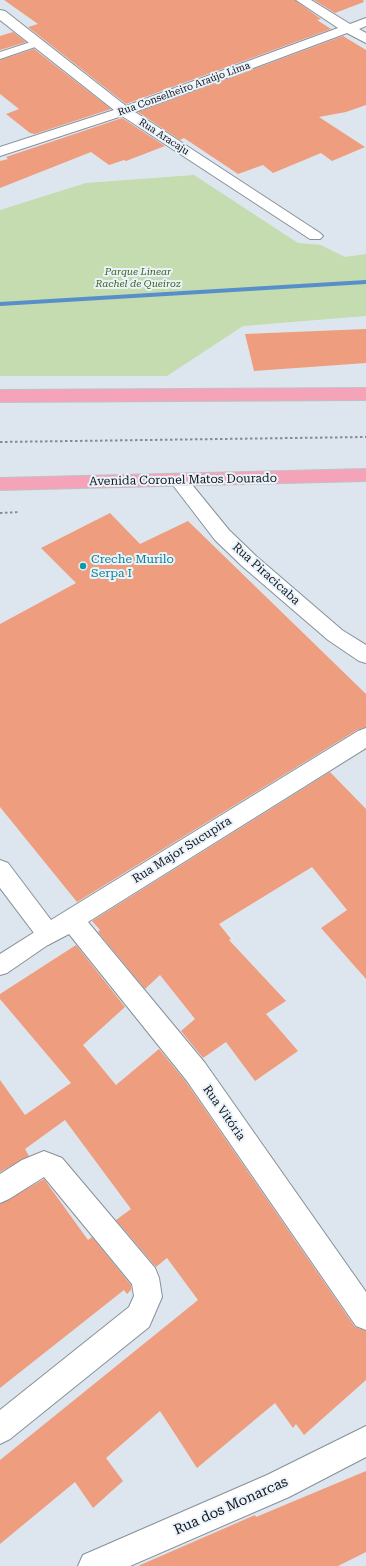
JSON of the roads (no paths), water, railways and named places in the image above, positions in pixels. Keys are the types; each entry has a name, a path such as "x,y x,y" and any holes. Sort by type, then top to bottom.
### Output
{"main road":[{"path":"0,396 366,394"},
{"name":"Avenida Coronel Matos Dourado","path":"0,484 366,475"}],"street":[{"path":"302,0 366,39"},
{"name":"Rua Aracaju","path":"0,14 124,110 315,236"},
{"name":"Rua Conselheiro Araújo Lima","path":"0,152 124,110 366,22"},
{"name":"Rua Piracicaba","path":"178,480 222,535 244,556 335,635 351,647 366,655"},
{"name":"Rua Major Sucupira","path":"48,934 366,737"},
{"path":"0,870 48,934"},
{"name":"Rua Vitória","path":"71,919 196,1072 366,1316"},
{"path":"0,1190 31,1169 44,1164 54,1167 145,1278 148,1297 139,1317 0,1429"},
{"name":"Rua dos Monarcas","path":"94,1566 278,1486 366,1441"}],"lane":[{"path":"0,56 37,43"},
{"name":"Rua Major Sucupira","path":"0,966 48,934"}],"waterway":[{"path":"0,304 366,282"}],"place":[{"name":"Creche Murilo Serpa I","path":"83,566"}],"park label":[{"name":"Parque Linear Rachel de Queiroz","path":"138,278"}]}
